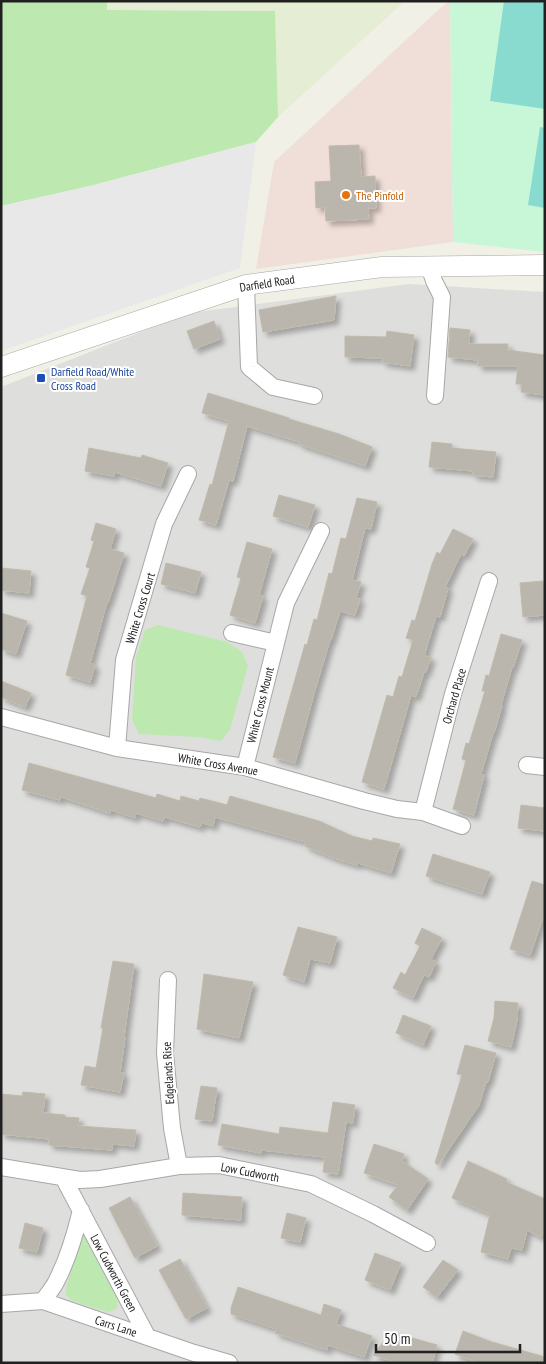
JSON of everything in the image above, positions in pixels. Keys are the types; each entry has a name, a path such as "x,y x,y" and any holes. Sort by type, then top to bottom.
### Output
{"street":[{"name":"Darfield Road","path":"1,367 246,284 382,267 545,265"},
{"path":"429,266 442,296 434,396"},
{"path":"246,284 249,367 273,387 314,396"},
{"name":"White Cross Court","path":"117,748 124,660 164,524 188,474"},
{"name":"White Cross Mount","path":"245,767 286,603 321,531"},
{"name":"Orchard Place","path":"423,812 453,694 489,582"},
{"path":"232,633 276,643"},
{"name":"White Cross Avenue","path":"1,717 117,748 245,767 364,801 397,809 423,812 462,826"},
{"path":"527,765 545,767"},
{"name":"Edgelands Rise","path":"168,980 165,1053 172,1128 179,1166"},
{"name":"Low Cudworth","path":"1,1167 64,1179 80,1180 100,1179 179,1166 218,1165 311,1184 427,1243"},
{"name":"Low Cudworth Green","path":"64,1179 147,1336"},
{"name":"Low Cudworth Green","path":"43,1301 56,1283 65,1262 76,1232 81,1210"},
{"name":"Carrs Lane","path":"1,1304 43,1301 194,1353 229,1363"}],"shaded area":[{"path":"450,1 453,242 256,269 274,162"},
{"path":"504,1 545,1 545,109 490,101"},
{"path":"540,127 545,128 545,208 528,205"},
{"path":"256,142 240,268 1,351 1,206 90,186"},
{"path":"409,284 545,292 545,1363 1,1363 1,387 189,313"}],"green space":[{"path":"1,1 107,1 107,10 275,11 278,117 256,142 90,186 1,206"},
{"path":"107,1 405,1 278,117 275,11 106,10"},
{"path":"450,1 545,1 545,252 453,242"},
{"path":"158,625 227,642 242,652 248,666 230,730 221,741 198,737 139,734 132,720 136,657 145,630"},
{"path":"82,1233 116,1296 117,1307 113,1310 107,1312 71,1300 66,1294 66,1288"}],"building":[{"name":"The Pinfold","path":"359,145 361,177 375,176 376,208 368,208 369,219 326,221 325,207 316,208 315,182 331,181 329,146"},
{"path":"336,296 334,320 263,332 259,310"},
{"path":"214,321 220,339 194,349 187,331"},
{"path":"450,328 470,330 469,344 508,344 507,350 545,355 545,395 521,392 522,384 516,384 518,366 478,366 478,360 448,357"},
{"path":"387,331 414,335 410,366 382,362 383,358 345,357 345,336 386,337"},
{"path":"208,393 339,434 372,447 365,466 299,444 300,442 247,426 233,481 229,480 216,525 199,520 210,484 212,485 229,421 202,413"},
{"path":"432,442 452,444 452,448 496,452 493,477 473,475 473,471 429,467"},
{"path":"89,448 141,458 142,455 168,463 161,486 115,472 114,476 85,471"},
{"path":"279,495 315,505 308,527 273,516"},
{"path":"357,498 377,502 371,529 365,528 352,580 361,582 356,598 360,599 355,615 340,611 315,690 295,763 273,757 305,644 307,645 314,619 317,620 329,573 332,574 341,538 346,539"},
{"path":"96,523 116,529 110,549 124,553 107,602 90,663 95,665 90,682 66,675 87,596 81,594 90,568 86,567 94,541 91,540"},
{"path":"453,529 473,539 464,556 461,554 445,587 448,588 440,617 436,616 424,656 431,657 416,697 411,695 384,789 362,782 387,695 393,697 399,676 402,677 413,640 406,638 412,620 415,621 432,564 437,552 440,554"},
{"path":"247,542 272,549 259,595 263,596 255,623 230,615 241,578 237,577"},
{"path":"166,563 201,572 195,593 161,584"},
{"path":"1,568 31,571 29,593 1,590"},
{"path":"543,581 545,615 523,617 520,583"},
{"path":"1,613 27,621 16,654 1,649"},
{"path":"501,634 522,640 512,667 481,774 484,775 474,815 453,809 466,760 462,759 466,743 469,744 485,691 482,691 486,675 489,676"},
{"path":"1,681 31,693 25,707 1,697"},
{"path":"29,763 156,798 157,794 180,801 181,796 199,801 200,798 227,805 230,796 319,821 352,836 372,841 373,838 400,844 391,873 334,858 305,846 306,842 215,817 213,826 202,823 200,827 165,817 163,821 136,813 135,818 111,810 110,813 61,797 60,800 22,790"},
{"path":"521,805 545,808 544,831 518,828"},
{"path":"433,854 490,872 482,894 426,876"},
{"path":"532,881 545,885 545,912 530,955 510,949"},
{"path":"298,927 337,937 330,963 310,959 304,982 283,975"},
{"path":"422,928 442,938 431,959 436,962 429,977 424,975 413,998 393,988 401,972 405,975 420,946 415,943"},
{"path":"113,961 134,964 120,1073 124,1073 120,1092 81,1085 85,1066 96,1068"},
{"path":"204,974 253,982 239,1038 197,1029"},
{"path":"495,1001 518,1003 517,1020 511,1047 488,1041 494,1018"},
{"path":"403,1015 431,1026 423,1045 396,1033"},
{"path":"465,1045 496,1053 479,1105 438,1165 435,1163 462,1075 457,1074"},
{"path":"201,1086 217,1088 212,1121 195,1119"},
{"path":"23,1092 45,1094 43,1113 79,1118 78,1126 136,1130 134,1146 112,1144 112,1150 49,1145 49,1139 1,1134 1,1094 22,1096"},
{"path":"333,1102 355,1105 353,1123 346,1122 338,1174 323,1172 325,1157 261,1150 261,1153 218,1145 222,1124 279,1134 280,1127 328,1133"},
{"path":"374,1144 404,1154 402,1161 428,1179 407,1210 389,1197 398,1185 364,1173"},
{"path":"468,1161 507,1179 506,1182 545,1199 545,1228 541,1237 527,1230 522,1250 511,1248 508,1259 481,1252 490,1214 452,1198"},
{"path":"183,1193 242,1197 241,1220 182,1215"},
{"path":"130,1197 157,1246 135,1258 109,1208"},
{"path":"287,1213 306,1218 300,1242 281,1238"},
{"path":"25,1223 43,1228 37,1252 19,1248"},
{"path":"375,1253 401,1263 390,1290 365,1280"},
{"path":"180,1259 207,1308 186,1319 159,1270"},
{"path":"443,1260 458,1270 437,1297 423,1287"},
{"path":"238,1287 321,1315 324,1304 341,1310 336,1324 372,1336 364,1357 328,1345 327,1350 275,1333 276,1329 231,1314 231,1308"},
{"path":"463,1331 492,1342 545,1357 545,1363 479,1363 455,1354"},
{"path":"391,1332 437,1345 432,1363 399,1363 373,1355"}],"place":[{"name":"The Pinfold","path":"346,195"},
{"name":"Darfield Road/White Cross Road","path":"41,378"}]}
